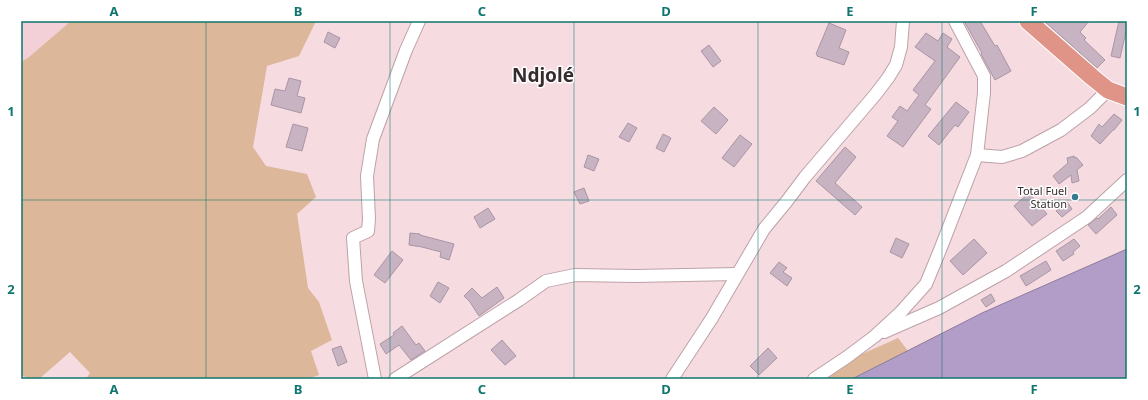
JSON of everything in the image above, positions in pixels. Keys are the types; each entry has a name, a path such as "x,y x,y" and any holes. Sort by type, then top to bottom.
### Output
{"highway":[{"path":"1028,21 1092,78 1108,90 1127,96"}],"street":[{"path":"375,379 356,281 353,238 368,231 369,219 367,176 373,139 406,50 419,21"},
{"path":"672,379 702,335 764,229 805,177 888,78 896,65 901,47 903,21"},
{"path":"814,379 875,336 900,313 926,284 943,244 977,155 984,93 984,76 955,21"},
{"path":"977,155 1002,157 1022,151 1061,130 1090,108 1108,90"},
{"path":"875,336 939,308 1006,271 1087,217 1127,180"},
{"path":"395,379 519,300 546,281 575,275 635,276 737,274"}],"shaded area":[{"path":"21,21 71,21 29,57 21,62"},
{"path":"71,21 316,21 299,56 267,66 253,147 266,166 307,174 316,197 297,214 308,288 319,302 332,340 311,351 319,375 307,379 86,379 90,373 70,352 39,379 30,379 21,375 21,62 29,57"},
{"path":"1127,249 1127,379 852,379 982,313"},
{"path":"898,338 908,351 852,379 822,379 851,359"}],"building":[{"path":"964,21 980,21 995,46 997,45 1011,71 995,80"},
{"path":"1044,21 1089,21 1080,32 1086,38 1084,40 1105,60 1097,68"},
{"path":"1119,21 1127,21 1120,58 1111,56"},
{"path":"829,23 846,30 839,48 849,52 844,65 817,56 816,54"},
{"path":"328,32 340,38 335,48 324,42"},
{"path":"926,33 938,41 943,33 952,39 947,47 960,57 925,105 931,109 903,147 887,136 898,121 892,117 900,106 907,111 919,95 913,90 935,61 915,47"},
{"path":"709,45 721,61 713,67 701,51"},
{"path":"289,78 301,81 297,96 305,98 301,113 271,105 275,89 285,91"},
{"path":"956,102 969,112 958,127 955,125 939,145 928,136"},
{"path":"714,107 728,120 716,134 701,121"},
{"path":"1114,114 1122,120 1100,144 1091,136 1099,124 1102,127"},
{"path":"628,123 637,128 629,142 619,137"},
{"path":"293,124 308,128 302,151 286,147"},
{"path":"663,134 671,138 664,152 656,148"},
{"path":"740,135 752,144 734,167 722,158"},
{"path":"845,147 856,157 835,183 862,207 855,215 816,181"},
{"path":"588,155 599,159 594,171 584,167"},
{"path":"1074,156 1074,158 1076,157 1083,165 1077,170 1079,181 1072,183 1071,175 1059,184 1053,176 1068,163 1067,158"},
{"path":"584,188 589,201 580,204 574,192"},
{"path":"1029,193 1047,214 1032,226 1014,206"},
{"path":"1067,202 1072,209 1062,217 1056,211"},
{"path":"1111,207 1117,215 1096,234 1088,225 1097,218 1098,219"},
{"path":"488,208 495,219 480,228 474,217"},
{"path":"410,233 420,234 454,244 449,260 440,257 441,252 409,245"},
{"path":"896,238 909,244 902,258 890,252"},
{"path":"974,239 987,253 963,275 950,261"},
{"path":"1074,239 1080,246 1073,252 1074,254 1063,261 1056,251"},
{"path":"392,251 403,260 385,283 374,275"},
{"path":"1046,261 1051,270 1026,286 1020,276"},
{"path":"779,262 787,268 783,272 792,278 787,286 770,273"},
{"path":"438,282 449,288 440,303 430,296"},
{"path":"497,287 504,298 479,316 464,296 472,288 482,298"},
{"path":"991,294 995,301 986,307 981,300"},
{"path":"402,326 416,345 419,343 425,351 411,360 399,345 386,354 380,344 394,335 393,333"},
{"path":"502,340 516,356 505,365 491,350"},
{"path":"341,346 347,362 338,366 332,349"},
{"path":"768,348 777,358 759,375 750,366"}],"place":[{"name":"Total Fuel Station","path":"1075,197"}],"district":[{"name":"Ndjolé","path":"543,75"}]}
